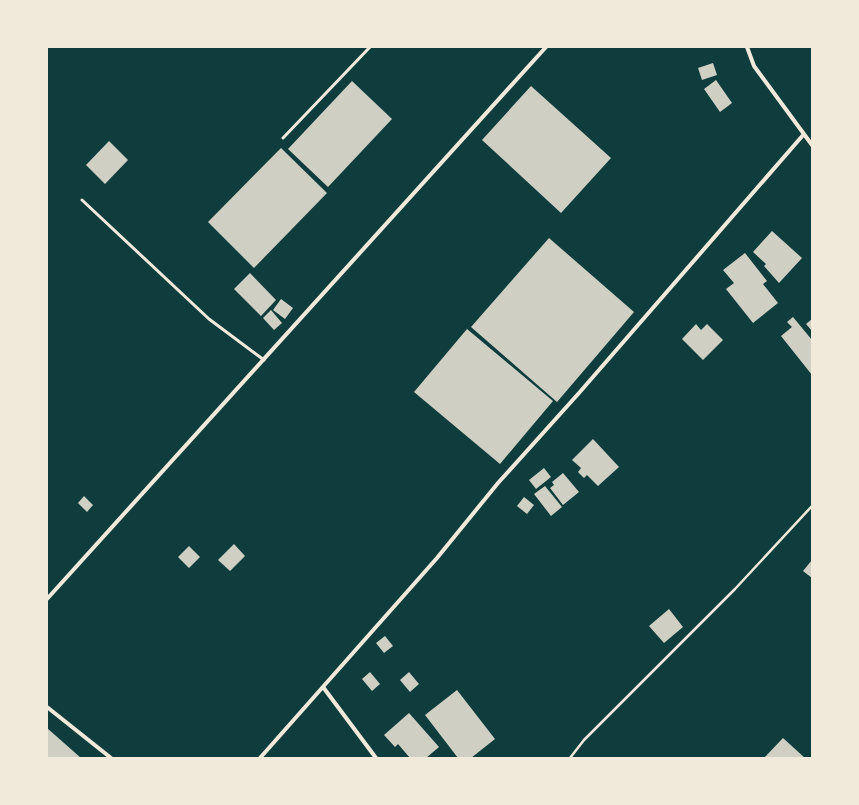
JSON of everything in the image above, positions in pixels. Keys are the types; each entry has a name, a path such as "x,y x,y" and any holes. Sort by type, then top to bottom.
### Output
{"street":[{"path":"47,599 546,47"},
{"path":"748,47 754,66 812,146"},
{"path":"260,758 437,558 498,483 804,134"},
{"path":"324,687 376,758"},
{"path":"47,707 111,758"}],"lane":[{"path":"283,138 370,47"},
{"path":"82,200 209,319 264,360"}],"path":[{"path":"570,758 584,740 735,589 812,506"}],"building":[{"path":"713,63 717,75 702,80 698,68"},
{"path":"716,80 732,103 720,112 704,89"},
{"path":"352,81 392,119 328,187 288,149"},
{"path":"531,86 611,158 561,213 482,140"},
{"path":"109,141 128,160 105,184 86,165"},
{"path":"281,148 327,193 254,268 208,222"},
{"path":"772,231 802,258 779,283 764,266 766,264 753,252"},
{"path":"549,238 634,312 557,402 471,327"},
{"path":"745,253 767,281 763,284 778,303 753,323 726,289 734,283 723,270"},
{"path":"250,273 276,300 261,316 234,289"},
{"path":"281,299 293,308 285,319 273,310"},
{"path":"271,310 282,323 274,330 263,318"},
{"path":"793,317 812,340 812,375 781,336 792,327 787,322"},
{"path":"812,319 812,331 806,324"},
{"path":"696,324 701,330 707,324 723,340 703,360 682,339"},
{"path":"467,329 553,401 500,464 414,392"},
{"path":"593,439 619,467 598,486 587,475 584,478 578,472 581,468 572,460"},
{"path":"544,468 551,477 536,489 529,480"},
{"path":"563,473 579,492 563,505 550,488 554,485 552,482"},
{"path":"545,486 562,507 551,516 534,494"},
{"path":"84,496 93,505 87,512 78,503"},
{"path":"524,497 534,505 527,514 517,506"},
{"path":"234,544 245,556 230,571 218,560"},
{"path":"189,546 200,557 189,568 178,557"},
{"path":"812,560 812,578 803,571"},
{"path":"669,609 683,627 664,643 649,626"},
{"path":"385,636 393,646 384,653 376,643"},
{"path":"370,672 380,684 372,691 362,679"},
{"path":"409,672 419,684 410,692 400,680"},
{"path":"457,690 495,739 471,758 458,758 425,715"},
{"path":"409,713 439,747 426,758 410,758 398,744 395,747 384,735"},
{"path":"47,728 81,758 47,758"},
{"path":"783,738 805,758 764,758"}]}
